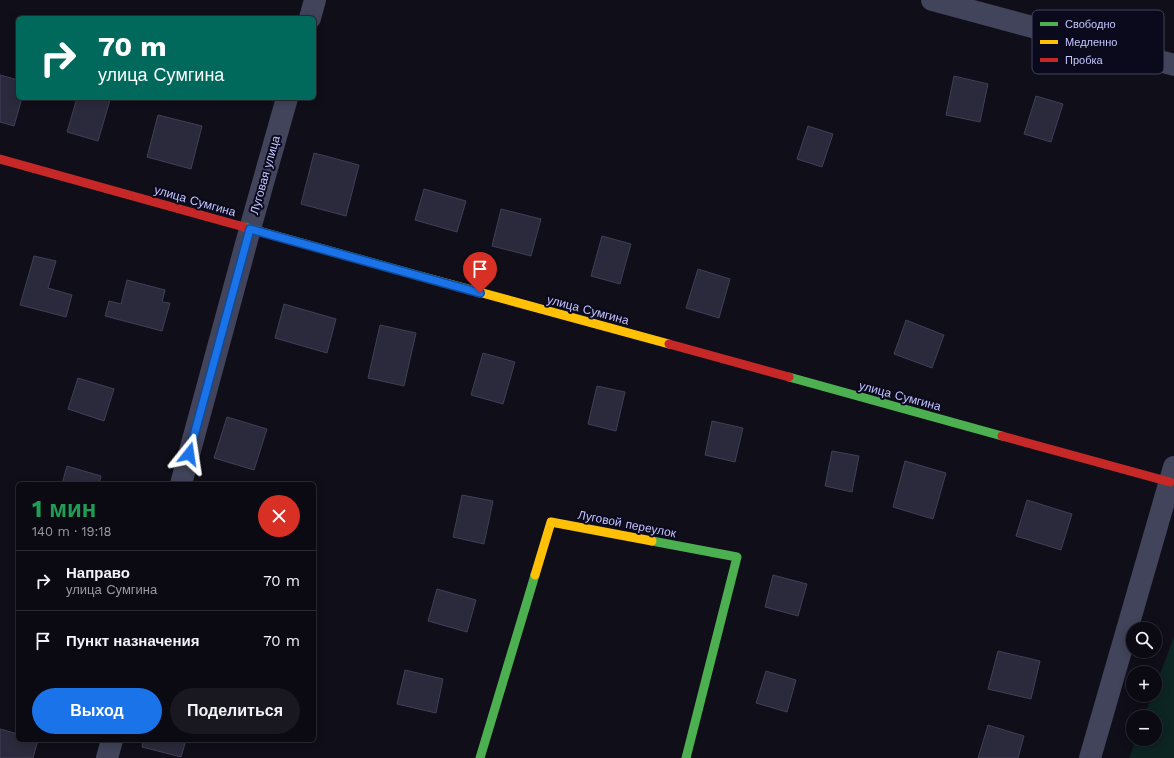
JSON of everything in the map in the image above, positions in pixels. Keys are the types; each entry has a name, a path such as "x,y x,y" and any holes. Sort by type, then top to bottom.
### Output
{"street":[{"path":"311,16 315,0"},
{"path":"932,0 1032,27"},
{"path":"984,0 1001,19"},
{"path":"1164,62 1174,65"},
{"name":"Луговая улица","path":"182,482 286,100"},
{"name":"улица Сумгина","path":"0,158 250,229 1172,474"},
{"path":"1090,758 1172,474"},
{"name":"Луговой переулок","path":"480,758 551,522 737,557 686,758"},
{"path":"107,758 111,742"}],"green space":[{"path":"1174,636 1174,758 1129,758 1133,746 1162,746 1162,710 1147,710 1149,702 1162,702 1162,669"}],"building":[{"path":"0,75 16,79 16,100 21,100 14,126 0,122"},
{"path":"954,76 988,84 980,122 946,115"},
{"path":"1036,96 1063,104 1051,142 1024,134"},
{"path":"76,100 110,100 98,141 67,132"},
{"path":"158,115 202,126 191,169 147,157"},
{"path":"808,126 833,134 822,167 797,159"},
{"path":"314,153 359,165 346,216 301,204"},
{"path":"424,189 466,201 457,232 415,220"},
{"path":"501,209 541,219 531,256 492,246"},
{"path":"602,236 631,244 620,284 591,276"},
{"path":"34,256 56,261 48,288 72,295 66,317 20,305"},
{"path":"698,269 730,279 719,318 686,308"},
{"path":"127,280 165,290 162,302 170,303 162,331 105,316 109,301 121,304"},
{"path":"284,304 336,319 327,353 275,338"},
{"path":"906,320 944,335 932,368 894,354"},
{"path":"380,325 416,333 404,386 368,378"},
{"path":"483,353 515,362 503,404 471,395"},
{"path":"78,378 114,389 104,421 68,409"},
{"path":"597,386 625,392 616,431 588,424"},
{"path":"227,417 267,429 254,470 214,458"},
{"path":"712,421 743,428 735,462 705,455"},
{"path":"832,451 859,456 852,492 825,486"},
{"path":"905,461 946,473 933,519 893,507"},
{"path":"67,466 101,476 100,482 63,482"},
{"path":"462,495 493,501 484,544 453,537"},
{"path":"1027,500 1072,514 1061,550 1016,536"},
{"path":"773,575 807,584 798,616 765,607"},
{"path":"437,589 476,600 467,632 428,621"},
{"path":"998,651 1040,661 1031,699 988,689"},
{"path":"405,670 443,679 436,713 397,704"},
{"path":"766,671 796,680 787,712 756,703"},
{"path":"988,725 1024,736 1018,758 978,758"},
{"path":"0,729 16,733 16,742 37,742 33,758 0,758"},
{"path":"143,742 185,742 181,757 142,747"}],"traffic: fast":[{"path":"244,227 424,277"},
{"path":"789,377 1002,436"},
{"path":"652,541 737,557 686,758"},
{"path":"480,758 535,575"}],"traffic: slow":[{"path":"424,277 669,344"},
{"path":"535,575 551,522 652,541"}],"traffic: jam":[{"path":"0,159 244,227"},
{"path":"669,344 789,377"},
{"path":"1002,436 1170,482"}],"route":[{"path":"189,454 250,229 480,293"}]}
